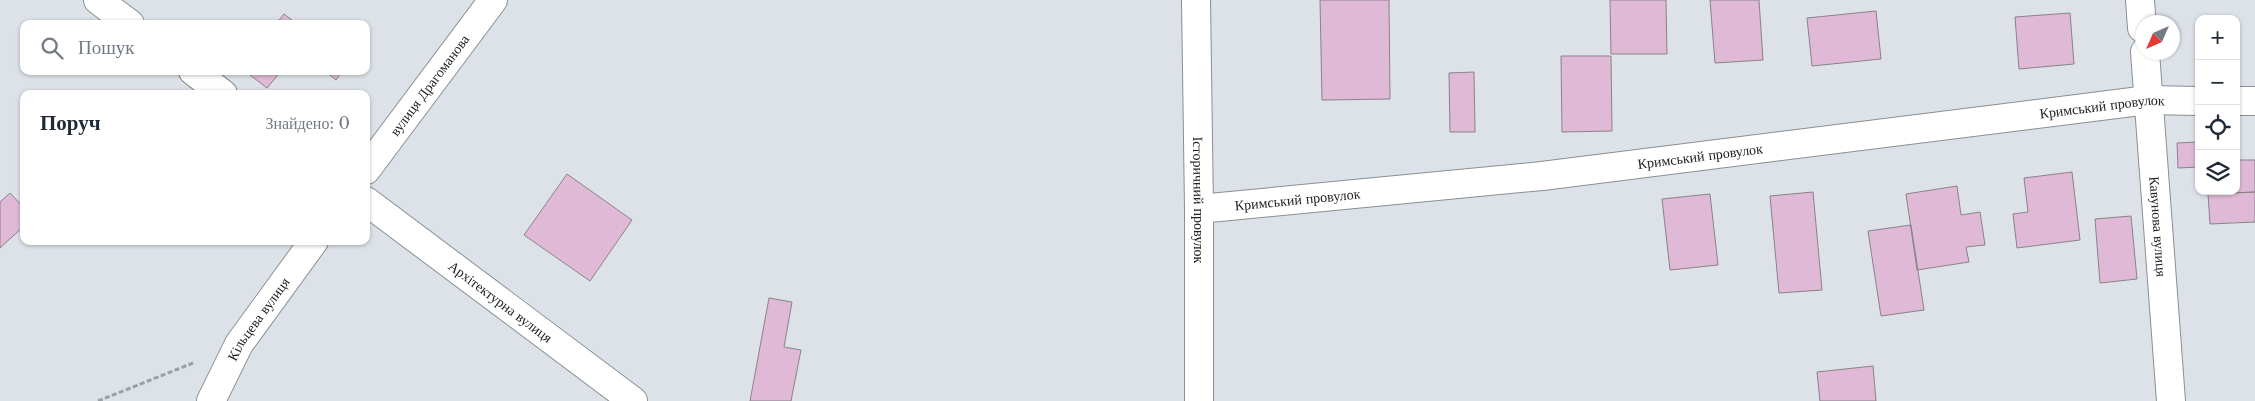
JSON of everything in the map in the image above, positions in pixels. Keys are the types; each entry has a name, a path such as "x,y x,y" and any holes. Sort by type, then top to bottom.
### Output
{"street":[{"path":"98,0 125,20"},
{"name":"вулиця Драгоманова","path":"370,165 493,0"},
{"name":"Історичний провулок","path":"1196,0 1199,401"},
{"path":"2140,0 2141,15"},
{"name":"Кавунова вулиця","path":"2145,60 2172,401"},
{"path":"198,75 218,90"},
{"name":"Кримський провулок","path":"1199,209 1542,176 2148,100 2195,101"},
{"path":"2240,101 2255,101"},
{"name":"Архітектурна вулиця","path":"370,204 634,401"},
{"name":"Кільцева вулиця","path":"211,401 239,344 311,245"}],"path":[{"path":"98,401 239,344"}],"building":[{"path":"1320,0 1389,0 1390,99 1322,100"},
{"path":"1610,0 1666,0 1667,54 1611,54"},
{"path":"1710,0 1759,0 1763,60 1715,63"},
{"path":"1876,11 1881,59 1812,66 1807,18"},
{"path":"2070,13 2074,64 2019,69 2015,17"},
{"path":"284,14 292,20 279,20"},
{"path":"1561,56 1611,56 1612,131 1562,132"},
{"path":"1474,72 1475,132 1450,132 1449,73"},
{"path":"250,75 278,75 267,88"},
{"path":"330,75 339,75 336,80"},
{"path":"2195,142 2195,167 2178,168 2177,143"},
{"path":"2240,160 2255,160 2255,192 2240,193"},
{"path":"2072,172 2080,240 2017,248 2013,214 2028,212 2024,178"},
{"path":"567,174 632,220 590,281 524,235"},
{"path":"1957,186 1961,215 1980,212 1985,245 1966,247 1969,262 1917,270 1906,194"},
{"path":"1813,192 1822,290 1779,293 1770,196"},
{"path":"2255,192 2255,222 2210,224 2208,195 2240,195 2240,193"},
{"path":"10,193 20,204 20,230 0,248 0,202"},
{"path":"1710,194 1718,265 1670,270 1662,199"},
{"path":"2131,216 2137,279 2100,283 2095,219"},
{"path":"1911,225 1924,310 1881,316 1868,231"},
{"path":"769,298 792,302 784,347 801,350 791,401 750,401"},
{"path":"1873,366 1876,401 1820,401 1817,372"}]}
